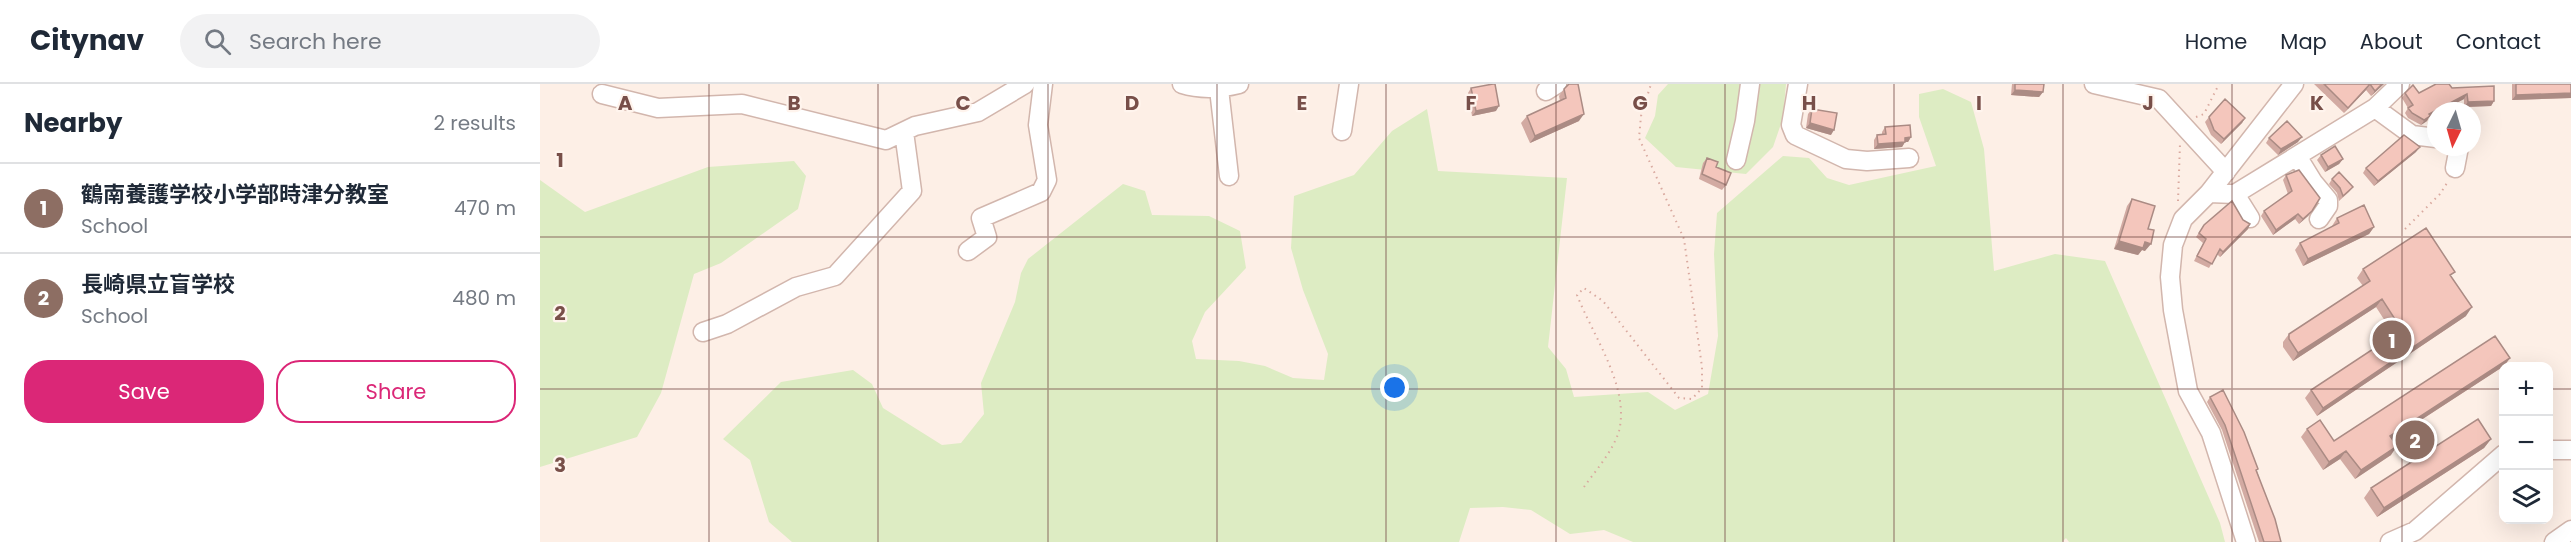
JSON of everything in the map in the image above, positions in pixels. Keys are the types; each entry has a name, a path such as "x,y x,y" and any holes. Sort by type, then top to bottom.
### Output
{"street":[{"path":"602,94 658,108 742,104 801,117 878,140 886,140 915,126 978,112 1025,84"},
{"path":"968,251 987,237 981,218 1041,192 1047,180 1038,125 1043,84"},
{"path":"1182,84 1194,88 1219,89 1239,84"},
{"path":"1342,131 1349,84"},
{"path":"1736,160 1750,84"},
{"path":"1798,84 1791,125 1795,135 1846,159 1867,161 1909,159"},
{"path":"2094,84 2152,91 2226,172"},
{"path":"2246,542 2211,433 2188,391 2176,331 2170,277 2173,245 2183,219 2209,193 2294,84"},
{"path":"2209,193 2235,194 2375,108 2400,84"},
{"path":"1219,89 1228,176"},
{"path":"2375,108 2412,135 2427,137"},
{"path":"703,332 727,324 796,288 835,276 912,191 904,132"},
{"path":"2298,156 2313,182 2328,200 2328,206 2319,219"},
{"path":"2455,168 2457,156"},
{"path":"2235,194 2250,218"},
{"path":"2553,450 2571,450"},
{"path":"2390,542 2415,531 2499,458"},
{"path":"2554,542 2571,530"}],"path":[{"path":"1584,486 1609,452 1619,432 1622,406 1615,380 1577,295 1584,288 1603,301 1679,398 1692,399 1702,388 1702,367 1684,239 1639,138 1641,116 1651,84"},
{"path":"2183,219 2177,197 2181,122 2204,114 2219,84"},
{"path":"2404,229 2440,194 2455,168"}],"green space":[{"path":"1668,84 1786,84 1783,118 1773,147 1746,174 1676,167 1645,138 1655,116 1658,95"},
{"path":"1943,89 1971,102 1984,149 1994,271 2055,254 2105,261 2220,523 2225,542 2069,542 2066,538 2062,542 1633,542 1604,530 1570,534 1531,510 1503,507 1470,508 1459,542 792,542 769,522 750,460 723,439 781,382 853,370 872,384 883,408 942,445 961,443 984,414 981,383 1015,302 1021,273 1028,259 1123,184 1145,191 1152,215 1209,216 1240,231 1246,268 1205,312 1192,341 1196,359 1239,361 1265,366 1293,378 1324,380 1328,354 1303,290 1291,248 1294,196 1354,175 1392,131 1427,109 1438,171 1567,178 1548,347 1566,369 1574,397 1648,392 1675,410 1708,394 1718,336 1714,254 1717,213 1783,156 1809,158 1827,178 1849,185 1936,166 1919,117 1919,94"},
{"path":"794,161 806,176 798,209 721,263 694,274 661,393 637,437 540,467 540,180 585,212 708,167"}],"building":[{"path":"1495,84 1499,106 1476,111 1471,88"},
{"path":"1569,84 1578,84 1584,114 1535,136 1527,116 1566,98 1564,89"},
{"path":"2015,84 2044,84 2043,92 2015,90"},
{"path":"2324,84 2370,84 2348,108"},
{"path":"2370,84 2382,84 2375,91"},
{"path":"2436,84 2449,84 2452,88 2494,86 2494,101 2468,102 2467,94 2452,102 2427,102 2427,118 2424,120 2408,108 2413,105 2405,93 2413,85 2419,93"},
{"path":"2516,84 2571,84 2571,93 2516,95"},
{"path":"2225,99 2245,118 2224,139 2214,130 2209,117"},
{"path":"1812,109 1837,113 1834,130 1810,123"},
{"path":"2287,121 2302,137 2281,149 2269,138"},
{"path":"1910,125 1911,137 1905,138 1905,142 1878,144 1877,135 1886,134 1885,127"},
{"path":"2404,135 2420,147 2378,181 2366,168"},
{"path":"2335,146 2343,159 2328,167 2321,155"},
{"path":"1707,158 1718,162 1716,167 1731,173 1726,185 1702,174"},
{"path":"2299,170 2320,198 2312,211 2303,219 2298,214 2276,230 2264,211 2292,191 2286,175"},
{"path":"2339,172 2353,187 2343,196 2340,188 2332,179"},
{"path":"2132,199 2155,206 2148,229 2154,230 2151,244 2145,242 2143,248 2119,241"},
{"path":"2232,201 2243,220 2250,224 2223,252 2220,249 2212,264 2197,256 2206,239 2199,233 2204,225"},
{"path":"2364,205 2374,227 2308,259 2300,243 2339,223 2337,218"},
{"path":"2426,228 2455,272 2450,275 2472,307 2323,408 2311,390 2402,330 2382,299 2298,353 2289,339 2289,334 2370,281 2363,269"},
{"path":"2495,336 2510,358 2499,362 2499,365 2390,436 2397,446 2361,470 2346,451 2329,462 2307,429 2320,420 2334,441"},
{"path":"2223,390 2244,432 2281,542 2264,542 2225,425 2210,397"},
{"path":"2478,419 2491,439 2384,508 2371,488"}],"place":[{"name":"鶴南養護学校小学部時津分教室","path":"2392,340"},
{"name":"長崎県立盲学校","path":"2415,440"}]}
